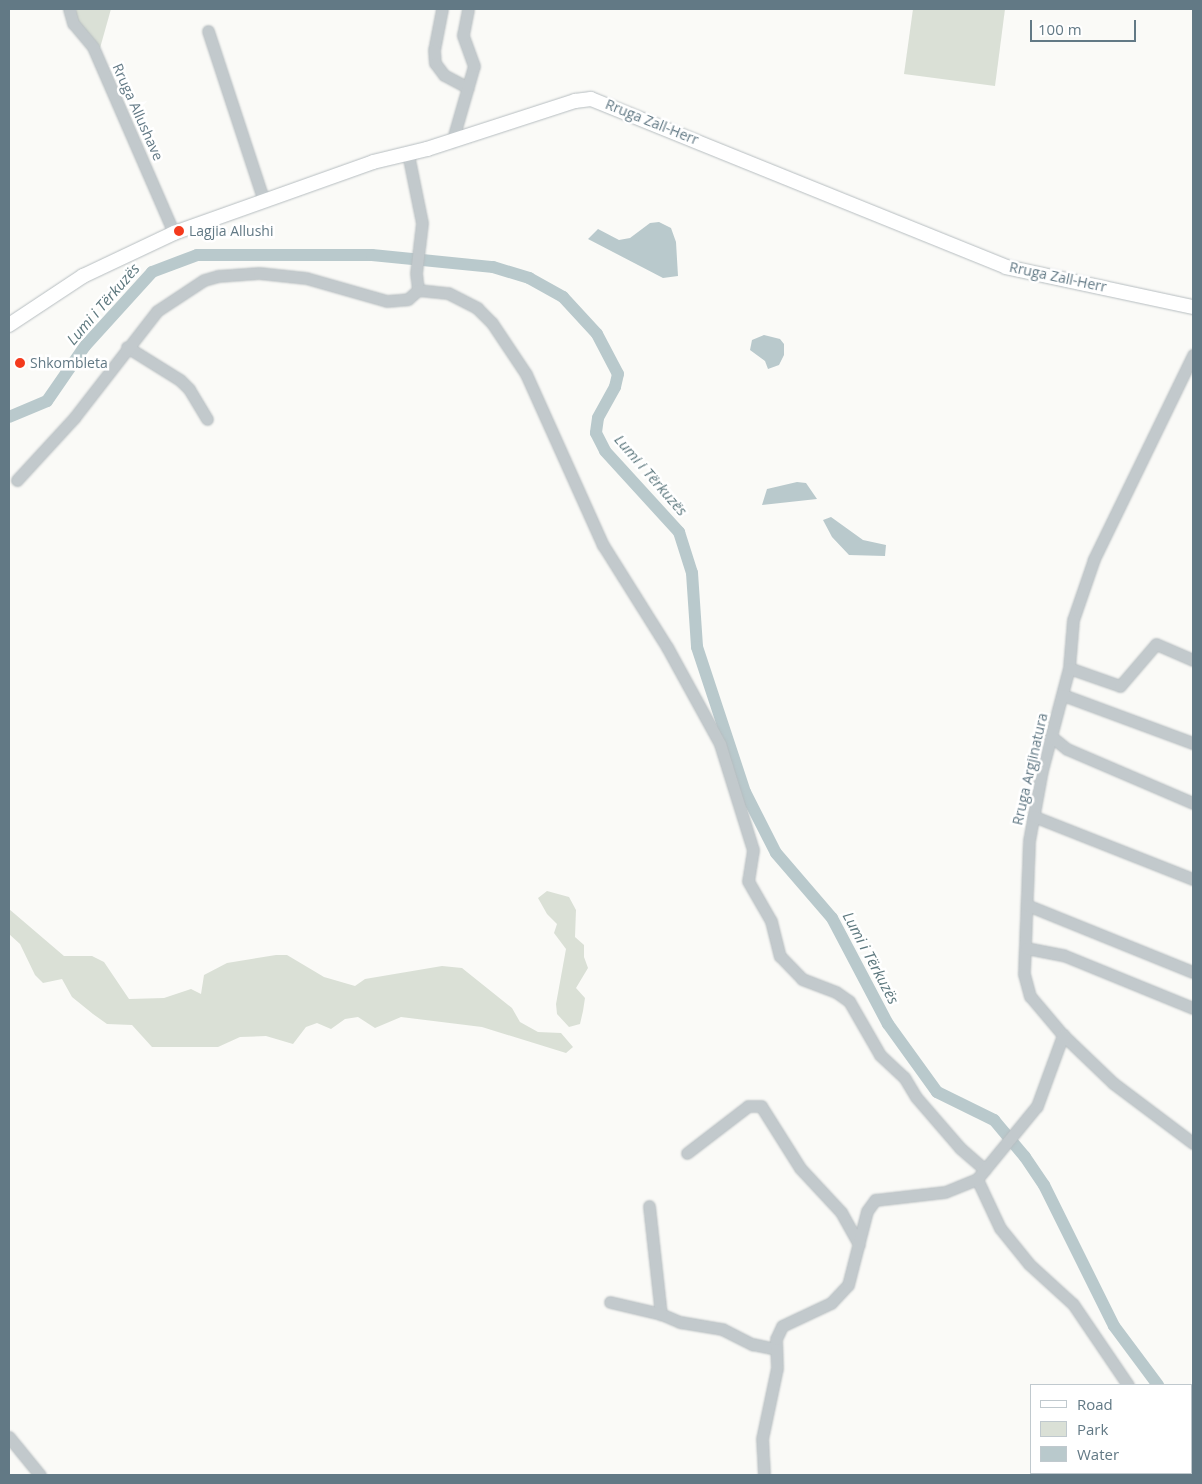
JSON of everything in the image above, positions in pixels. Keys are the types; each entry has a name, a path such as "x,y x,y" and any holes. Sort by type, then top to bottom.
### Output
{"main road":[{"name":"Rruga Zall-Herr","path":"9,325 83,276 174,232 364,165 452,142 575,101 601,101 1006,267 1193,307"}],"street":[{"path":"442,9 434,50 435,63 444,75 468,88"},
{"path":"452,142 474,66 463,35 468,9"},
{"name":"Rruga Allushave","path":"70,14 94,47 174,232"},
{"path":"208,31 264,201"},
{"path":"408,154 422,222 416,273 418,290"},
{"path":"17,480 74,418 127,347 168,301 218,276 259,272 306,278 387,301 408,300 418,290"},
{"path":"418,290 448,293 477,308 496,330 526,374 603,545 667,647 720,744 753,850 748,881 772,921 780,956 802,978 836,992 849,1001 880,1055 904,1077 916,1097 981,1175 988,1209 1010,1242 1029,1264 1073,1304 1127,1384"},
{"path":"127,347 180,380 190,389 207,419"},
{"name":"Rruga Argjinatura","path":"1193,355 1084,586 1073,620 1069,668 1033,816 1024,974 1026,989 1036,1006 1063,1035 1112,1083 1193,1143"},
{"path":"1069,668 1120,686 1156,644 1193,660"},
{"path":"1063,694 1193,743"},
{"path":"1052,737 1068,748 1193,803"},
{"path":"1033,816 1193,879"},
{"path":"1027,905 1193,972"},
{"path":"1026,948 1062,956 1193,1008"},
{"path":"764,1475 762,1439 777,1368 775,1349 782,1326 831,1303 840,1294 852,1274 867,1211 876,1200 945,1192 981,1175 1018,1132 1036,1106 1063,1035"},
{"path":"687,1153 748,1106 761,1106 800,1168 841,1212 859,1244"},
{"path":"649,1206 662,1314"},
{"path":"610,1302 662,1314 680,1322 722,1329 752,1344 775,1349"},
{"path":"9,1437 40,1475"}],"green space":[{"path":"76,9 111,9 100,48 76,20"},
{"path":"913,9 1005,9 995,86 904,74"},
{"path":"547,891 569,897 576,910 575,937 584,945 584,957 588,968 576,988 585,998 580,1024 569,1027 557,1014 556,1004 566,949 554,933 557,924 547,914 538,898"},
{"path":"9,909 64,956 92,956 104,962 129,999 164,998 191,989 201,994 204,975 227,963 276,955 287,955 324,977 355,986 365,979 442,966 462,968 512,1008 520,1022 538,1032 561,1033 573,1047 566,1053 482,1027 401,1017 375,1028 358,1017 345,1019 331,1029 317,1023 306,1027 293,1044 266,1036 240,1037 218,1047 152,1047 132,1025 107,1024 93,1014 72,997 62,979 43,983 35,975 20,944 9,934"}],"water":[{"path":"659,222 671,228 676,242 678,276 663,278 588,239 598,229 619,240 630,238 650,223"},
{"path":"764,335 780,339 784,344 784,355 779,365 768,369 765,361 750,350 752,340"},
{"path":"797,482 806,483 817,499 762,505 767,489"},
{"path":"831,517 863,540 886,545 885,556 849,555 832,537 823,520"}],"waterway":[{"name":"Lumi i Tërkuzës","path":"9,417 47,401 85,346 152,272 197,255 372,255 493,267 529,278 563,297 597,334 618,374 615,387 598,418 596,433 605,451 679,532 692,573 697,647 745,792 776,853 832,918 888,1024 937,1092 994,1120 1025,1157 1044,1185 1114,1326 1157,1384"}],"place":[{"name":"Lagjia Allushi","path":"179,231"},
{"name":"Shkombleta","path":"20,363"}]}
